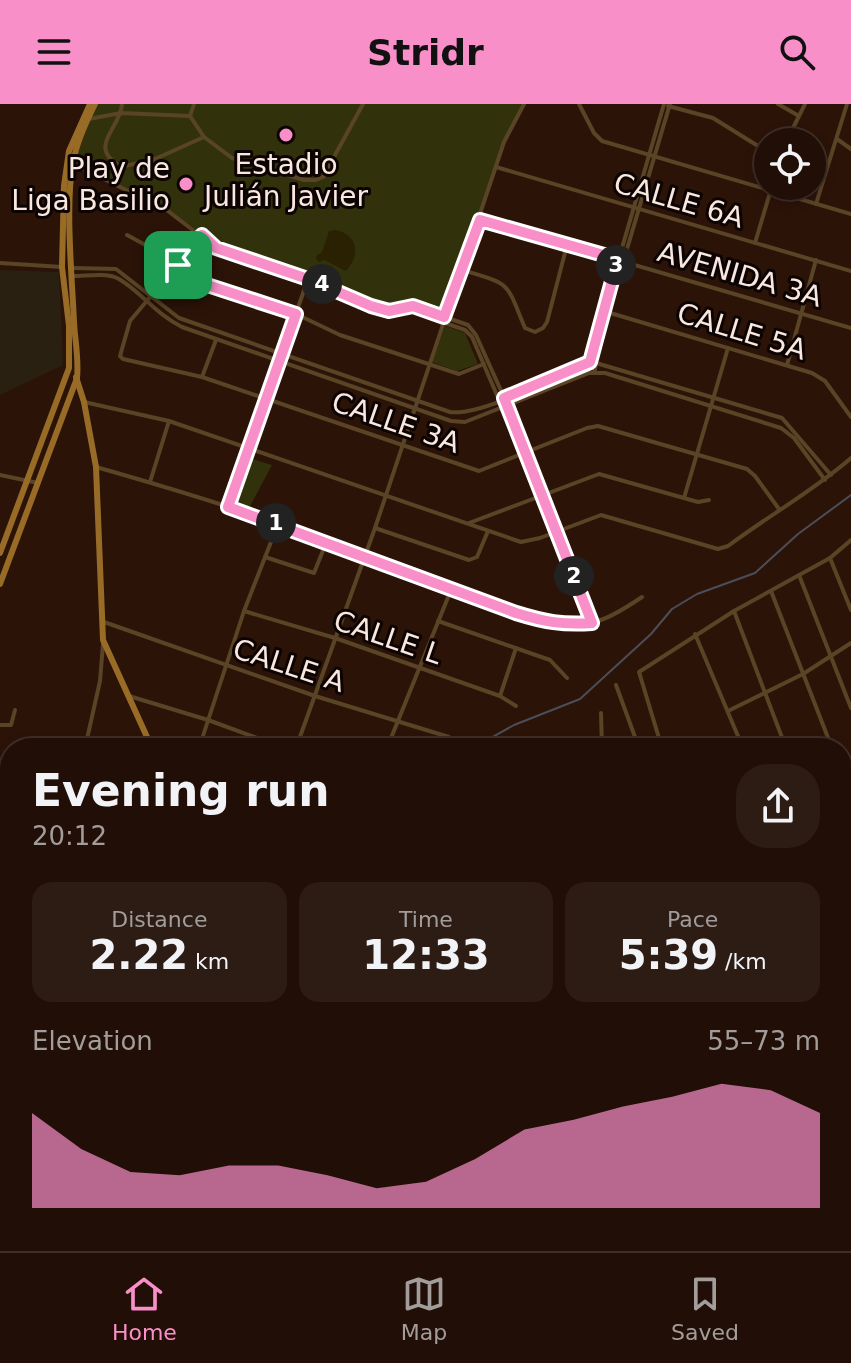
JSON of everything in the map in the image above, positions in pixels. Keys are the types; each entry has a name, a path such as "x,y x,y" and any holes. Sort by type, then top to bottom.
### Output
{"main road":[{"path":"0,553 69,368 69,326 62,267 64,186 93,104"},
{"path":"0,584 2,571 77,378 70,162"},
{"path":"69,368 77,378 84,402 96,467 103,640 148,738"}],"street":[{"path":"122,104 121,113 104,148 107,155 121,167 155,159 204,137"},
{"path":"190,116 194,104"},
{"path":"190,116 204,137 232,158 304,180 316,180 323,177 363,104"},
{"path":"300,738 375,528 504,142 524,104"},
{"path":"579,104 597,138 754,183"},
{"path":"778,104 799,116"},
{"path":"793,128 805,104"},
{"path":"816,204 847,104"},
{"path":"591,373 590,362 666,105 713,118 754,144"},
{"path":"86,118 97,120 121,113 190,116"},
{"path":"843,117 851,123"},
{"path":"836,138 851,149"},
{"path":"70,162 168,211 216,248 389,311 413,306 443,320 468,325 476,335 589,623"},
{"name":"CALLE 6A","path":"496,167 851,271"},
{"path":"755,243 768,200"},
{"path":"805,200 851,214"},
{"name":"AVENIDA 3A","path":"480,220 851,328"},
{"path":"127,235 178,265 195,281 296,314 340,335 459,374 485,364"},
{"path":"145,302 202,235"},
{"path":"462,270 504,282 525,328 535,332 547,322 567,245"},
{"path":"787,365 816,260"},
{"path":"0,263 62,267"},
{"path":"73,268 116,269 179,318 416,402 457,413 503,402 591,373 605,373 712,405 789,433 825,480"},
{"path":"73,276 119,279 177,325 458,422 465,422 590,362 596,363 786,420 831,475"},
{"path":"228,507 308,279"},
{"name":"CALLE 3A","path":"145,302 130,321 120,356 123,359 202,377 479,471 598,426 747,469 779,509"},
{"path":"591,373 596,363 606,312"},
{"name":"CALLE 5A","path":"606,312 812,373 825,381 851,417"},
{"path":"202,377 216,340"},
{"path":"684,498 728,348"},
{"path":"84,402 169,421 521,542 601,515 718,549 728,546 825,480 851,458"},
{"path":"150,482 169,421"},
{"path":"96,467 278,524 451,590 551,623 605,621 642,597"},
{"path":"468,523 599,474 698,502 709,500"},
{"path":"0,475 38,483"},
{"path":"202,738 244,611 278,524"},
{"path":"375,528 469,560 477,557 488,531"},
{"path":"659,738 639,672 695,634 830,558 851,540"},
{"path":"265,557 314,573 326,543"},
{"path":"830,558 851,610"},
{"path":"799,575 851,708"},
{"path":"390,738 451,590"},
{"path":"771,591 828,738"},
{"name":"CALLE L","path":"244,611 335,638 500,696 516,706"},
{"path":"734,611 782,738"},
{"path":"438,621 550,660 567,678"},
{"name":"CALLE A","path":"104,622 315,696 397,719 449,738"},
{"path":"695,634 739,738"},
{"path":"87,738 100,681 103,640"},
{"path":"728,711 803,674 851,643"},
{"path":"500,696 516,648"},
{"path":"616,685 635,738"},
{"path":"129,696 257,738"},
{"path":"0,725 11,725 15,710"},
{"path":"601,713 602,738"}],"shaded area":[{"path":"96,104 524,104 504,142 443,322 408,310 389,311 216,248 168,211 73,166"},
{"path":"0,270 59,272 63,365 0,395"},
{"path":"445,326 465,333 478,364 457,371 432,362"},
{"path":"249,458 272,465 249,508 233,502"}],"sand":[{"path":"335,230 349,236 355,246 354,258 346,271 316,259 322,252 329,231"}],"waterway":[{"path":"491,738 514,725 580,699 651,634 672,609 697,594 755,573 798,534 851,495"}],"place":[{"name":"Estadio Julián Javier","path":"286,135"},
{"name":"Play de Liga Basilio","path":"186,184"}],"route":[{"path":"480,220 618,259 590,362 504,398 592,623 566,625 516,613 228,507 296,314 195,281 178,265 202,235 216,248 330,287 371,306 389,311 413,306 444,317 480,220"}]}
